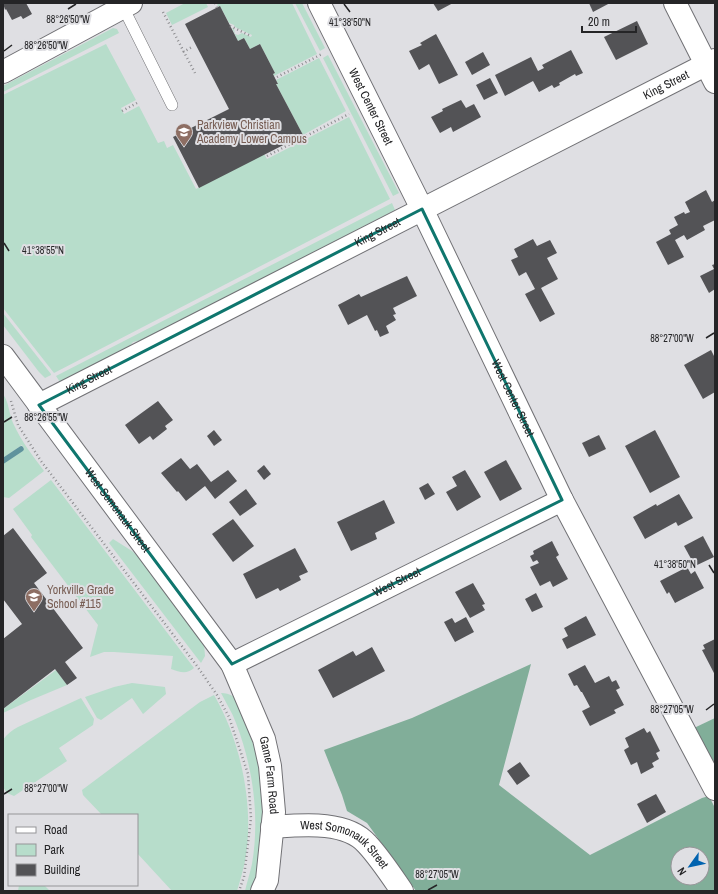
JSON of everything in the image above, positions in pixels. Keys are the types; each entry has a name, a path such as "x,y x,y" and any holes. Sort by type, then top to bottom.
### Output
{"street":[{"name":"West Center Street","path":"319,3 422,209 562,500 715,789"},
{"path":"675,3 712,69"},
{"path":"3,72 127,5"},
{"name":"King Street","path":"39,405 422,209 712,69"},
{"name":"West Somonauk Street","path":"3,356 232,664"},
{"name":"West Street","path":"232,664 562,500"},
{"name":"Game Farm Road","path":"232,664 264,739 270,766 274,812 267,880 262,891"},
{"name":"West Somonauk Street","path":"272,826 323,826 348,831 366,842 402,891"}],"lane":[{"path":"127,5 172,104"}],"path":[{"path":"215,3 217,8"},
{"path":"163,12 194,74"},
{"path":"230,26 251,36"},
{"path":"183,52 192,47"},
{"path":"277,77 320,55"},
{"path":"122,111 137,103"},
{"path":"267,156 349,114"},
{"path":"10,400 18,425 41,461 197,666 216,694 229,717 248,774 251,818 244,877 239,891"}],"highlighted area":[{"path":"422,209 562,500 232,664 39,405"}],"green space":[{"path":"185,3 206,3 208,7 172,25 166,13"},
{"path":"217,3 292,3 317,54 274,76 273,74 275,73 260,44 250,49 244,38 238,41 232,28 234,29 235,34 238,35 242,33 251,37 252,35 229,23 220,6 218,7"},
{"path":"295,3 302,3 325,48 320,51"},
{"path":"113,28 117,29 119,33 3,92 3,86"},
{"name":"Parkview Christian Academy Lower Campus","path":"106,44 136,100 121,108 124,114 139,106 158,143 164,141 167,148 173,145 196,189 264,154 267,159 349,117 390,199 54,373 3,308 3,95"},
{"path":"328,55 399,193 393,196 323,58"},
{"path":"319,58 346,111 303,135 276,84 278,84 276,80"},
{"path":"392,203 395,210 143,340 133,342 127,349 66,380 60,382 56,376"},
{"path":"3,313 51,375 45,378 39,372 3,325"},
{"path":"3,394 7,401 16,430 44,471 9,498 3,497 3,464 24,449 22,445 3,458"},
{"path":"51,480 194,668 188,672 180,672 171,669 173,656 104,652 90,657 98,625 31,537 32,535 13,509"},
{"path":"113,539 132,551 141,559 204,644 205,656 201,663 109,543"},
{"path":"531,664 499,785 590,855 702,798 709,796 715,808 715,891 416,891 367,823 347,811 324,750 412,718"},
{"path":"56,670 67,685 3,713 3,709"},
{"path":"132,683 165,687 166,694 143,714 132,698 101,720 97,718 85,697 114,687"},
{"path":"221,693 233,696 242,704 259,758 264,811 256,878 253,891 245,891 252,864 255,828 255,810 251,775 236,723"},
{"path":"214,695 232,733 243,775 247,797 248,841 244,865 237,891 172,891 138,854 138,814 101,814 83,795 82,790 200,702"},
{"path":"81,698 94,719 93,725 59,748 67,761 14,796 7,793 3,787 3,740 10,732 18,727"},
{"path":"715,718 715,764 694,728"},
{"path":"19,886 45,886 50,891 18,891"}],"building":[{"path":"3,3 26,3 32,14 23,19 21,16 12,20 6,9 5,10"},
{"path":"433,3 453,3 438,11"},
{"path":"589,3 610,3 593,12"},
{"path":"220,6 238,41 244,38 250,49 260,44 275,73 273,74 278,84 276,84 303,135 199,188 173,137 229,109 185,24"},
{"path":"637,21 648,44 616,60 604,37"},
{"path":"436,34 458,75 439,84 429,64 419,70 409,51 422,45 420,43"},
{"path":"571,50 583,73 576,76 575,74 559,83 560,85 554,88 552,85 539,92 533,81 505,96 495,75 531,57 538,71 544,68 542,65"},
{"path":"483,52 490,65 472,75 465,62"},
{"path":"490,78 498,93 484,100 476,85"},
{"path":"461,100 466,108 474,104 481,117 453,132 451,127 440,133 431,117 443,111 442,109"},
{"path":"706,190 712,202 715,200 715,220 703,226 705,230 687,240 684,235 675,240 684,257 668,265 656,242 671,234 669,230 678,225 674,217 684,212 685,214 690,212 685,202"},
{"path":"533,239 537,246 550,240 557,253 547,258 558,279 541,288 555,314 540,322 525,294 535,289 526,272 519,276 511,260 518,257 514,249"},
{"path":"715,264 715,289 709,293 700,276 714,269 712,265"},
{"path":"407,276 417,296 393,308 396,314 393,315 396,320 386,326 389,333 380,337 377,330 375,331 367,315 348,325 338,305 359,294 361,297"},
{"path":"711,350 715,358 715,392 703,399 684,365"},
{"path":"158,401 173,420 165,426 167,429 153,440 150,436 139,444 125,425"},
{"path":"214,430 222,440 214,446 207,436"},
{"path":"655,430 680,477 650,493 625,446"},
{"path":"599,435 606,449 589,457 582,443"},
{"path":"181,458 190,469 197,464 211,482 228,470 237,481 215,499 205,486 186,501 161,473"},
{"path":"506,460 522,489 500,501 484,472"},
{"path":"264,465 271,474 264,480 257,471"},
{"path":"465,470 481,497 457,511 446,492 457,486 452,477"},
{"path":"428,483 435,494 425,500 419,488"},
{"path":"246,489 257,504 240,516 229,502"},
{"path":"679,494 693,518 678,526 676,522 645,539 633,517 656,504 657,506"},
{"path":"384,500 395,523 375,533 377,539 351,551 337,522"},
{"path":"233,519 254,546 233,562 212,534"},
{"name":"Yorkville Grade School #115","path":"13,528 47,573 34,583 83,648 65,662 77,678 67,685 55,669 3,709 3,639 22,624 3,599 3,536"},
{"path":"703,536 714,557 695,566 684,546"},
{"path":"552,541 559,555 556,557 568,579 553,587 550,581 540,586 530,567 539,563 537,560 533,562 530,556 534,554 533,551"},
{"path":"295,548 308,572 299,576 301,580 280,591 278,588 256,599 243,574"},
{"path":"687,567 691,574 695,571 704,588 675,603 669,592 667,594 660,581"},
{"path":"473,583 485,604 482,605 485,610 470,618 455,592"},
{"path":"536,593 543,607 532,612 525,599"},
{"path":"586,616 596,635 567,649 562,639 568,636 564,628"},
{"path":"466,617 474,632 455,642 444,622 452,618 455,623"},
{"path":"715,639 715,675 702,650 705,649 703,645"},
{"path":"372,647 385,671 333,698 318,670 353,651 356,656"},
{"path":"585,665 595,683 609,676 612,682 616,680 620,688 616,690 624,705 614,710 616,713 590,726 582,711 590,707 577,685 574,686 568,674"},
{"path":"644,728 647,733 650,731 660,751 656,753 659,759 652,763 654,767 641,774 637,762 631,765 624,750 629,747 625,738"},
{"path":"520,762 530,776 517,785 507,771"},
{"path":"656,794 666,812 647,823 637,804"}],"waterway":[{"path":"3,461 21,449"}],"place":[{"name":"Parkview Christian Academy Lower Campus","path":"184,147"},
{"name":"Yorkville Grade School #115","path":"34,612"}]}
